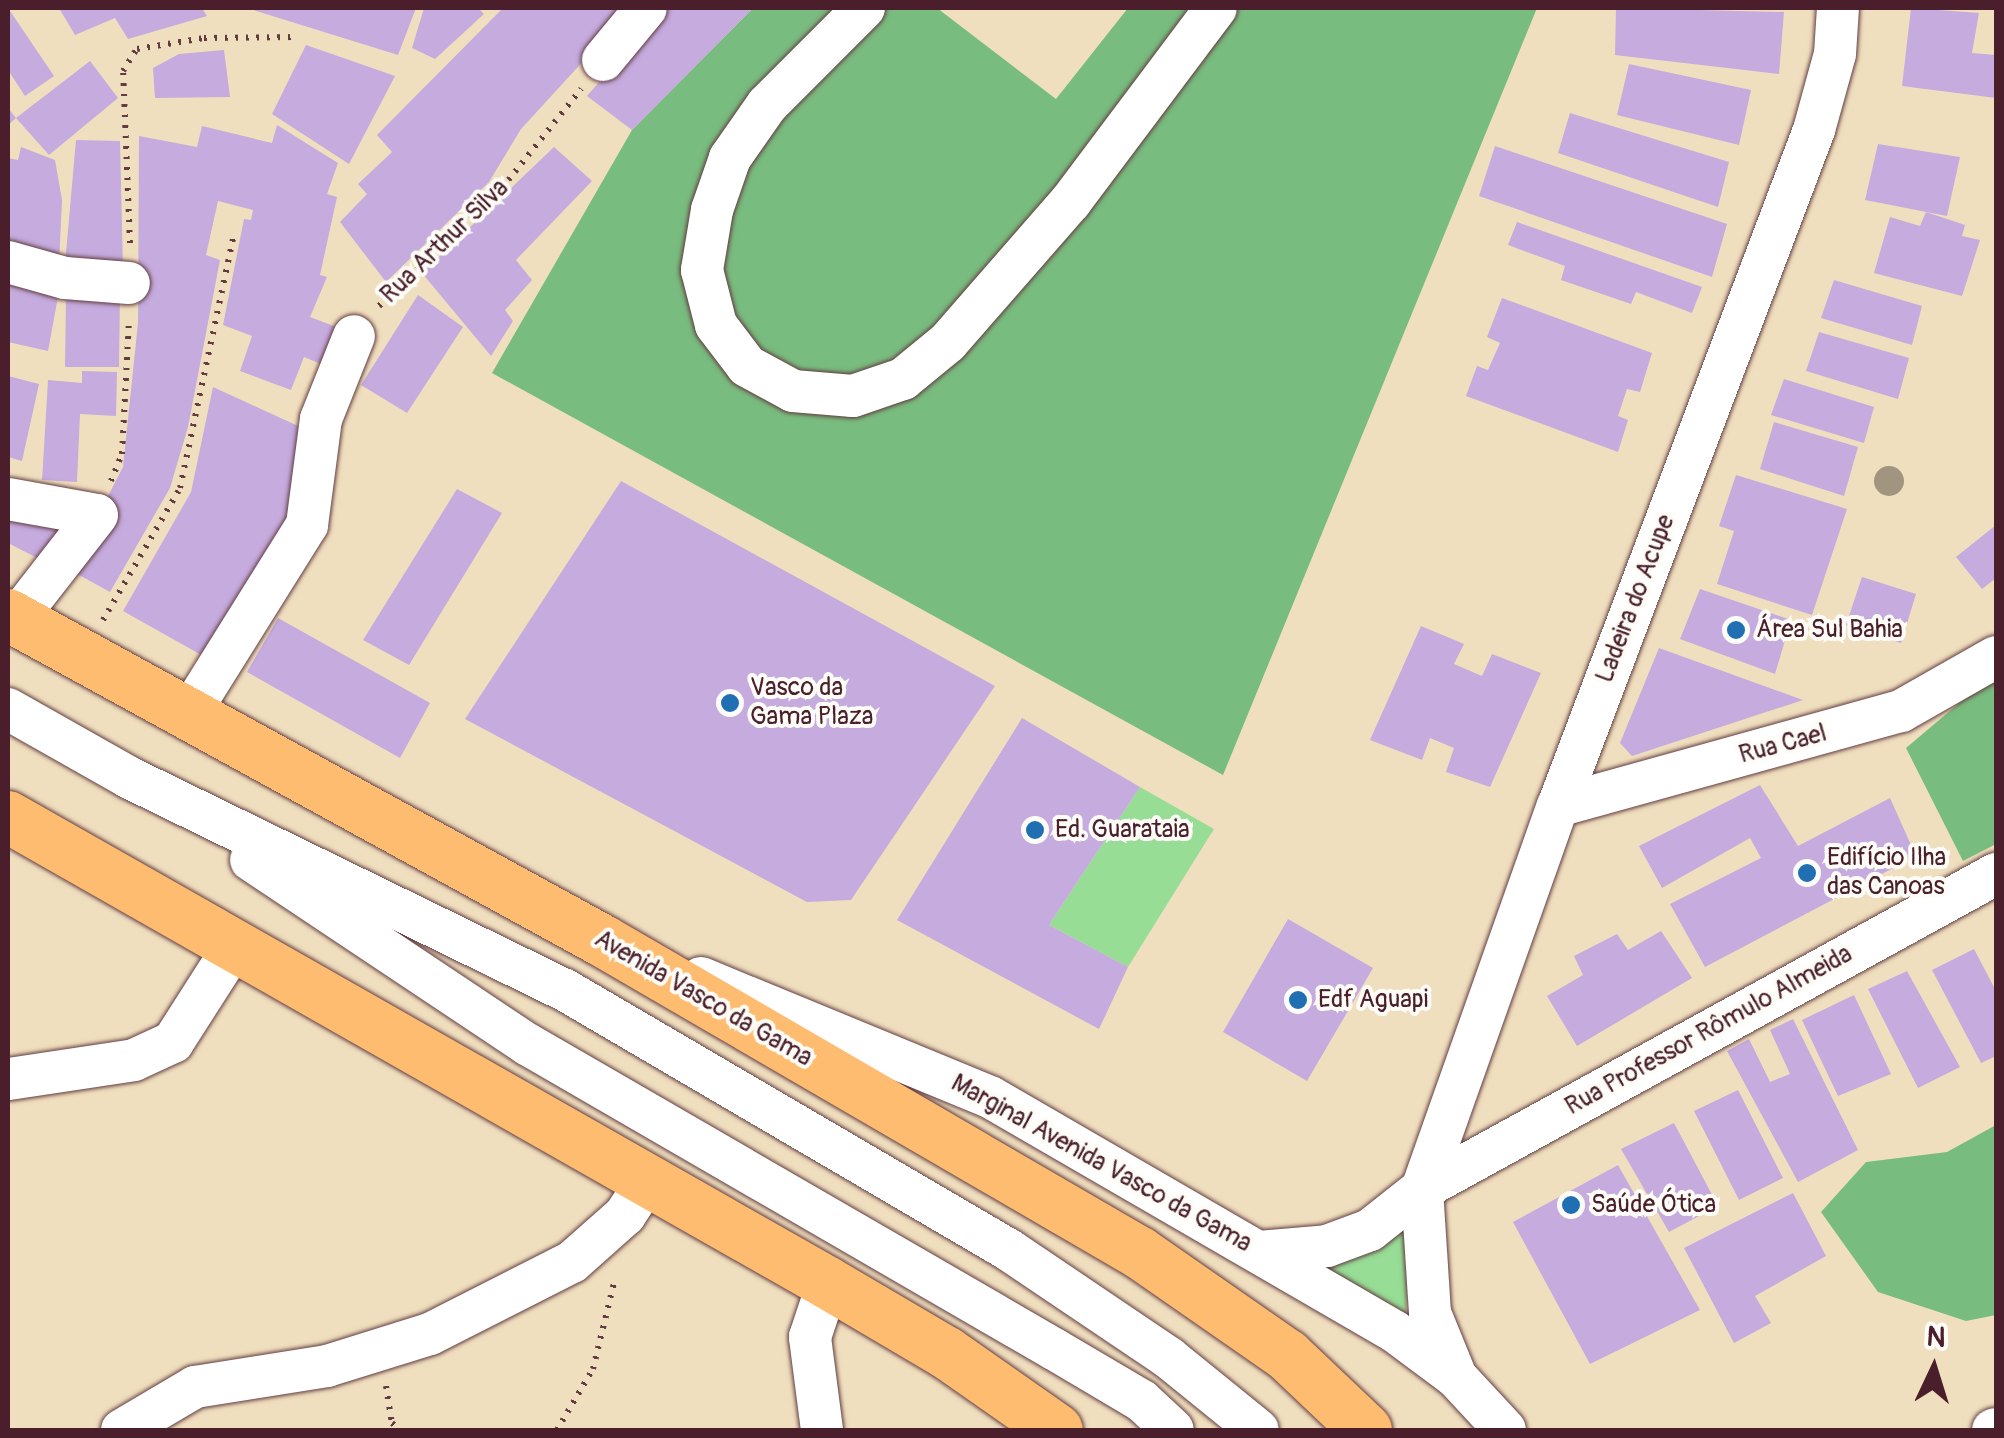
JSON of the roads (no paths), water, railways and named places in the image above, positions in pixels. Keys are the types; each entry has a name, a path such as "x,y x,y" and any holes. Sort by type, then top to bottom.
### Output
{"main road":[{"name":"Avenida Vasco da Gama","path":"12,617 602,940 1140,1253 1287,1355 1366,1430"},
{"path":"8,817 235,945 637,1197 828,1283 947,1352 1056,1430"}],"street":[{"path":"602,60 646,8"},
{"path":"864,8 767,105 730,158 712,210 702,270 716,325 746,366 793,392 853,396 903,379 948,342 1070,201 1216,8"},
{"name":"Ladeira do Acupe","path":"1456,1376 1430,1313 1422,1189 1558,806 1814,130 1835,54 1838,8"},
{"path":"8,262 66,278 129,283"},
{"path":"190,712 306,526 324,406 354,336"},
{"path":"8,499 97,515 12,617"},
{"name":"Rua Cael","path":"1558,806 1902,711 1996,658"},
{"path":"8,709 130,778 565,990 1009,1250 1169,1358 1258,1430"},
{"path":"130,778 527,1044 1054,1348 1142,1402 1174,1430"},
{"name":"Rua Professor Rômulo Almeida","path":"1422,1189 1996,874"},
{"name":"Marginal Avenida Vasco da Gama","path":"602,940 869,1042 990,1097 1394,1330 1456,1376 1505,1430"},
{"path":"10,1079 134,1060 173,1042 235,945"},
{"path":"1259,1252 1351,1239 1422,1189"},
{"path":"122,1430 195,1387 327,1366 430,1334 572,1262 637,1197"},
{"path":"822,1430 810,1336 828,1283"}],"place":[{"name":"Área Sul Bahia","path":"1736,630"},
{"name":"Vasco da Gama Plaza","path":"730,703"},
{"name":"Ed. Guarataia","path":"1035,830"},
{"name":"Edifício Ilha das Canoas","path":"1807,873"},
{"name":"Edf Aguapi","path":"1298,1000"},
{"name":"Saúde Ótica","path":"1571,1205"}]}
